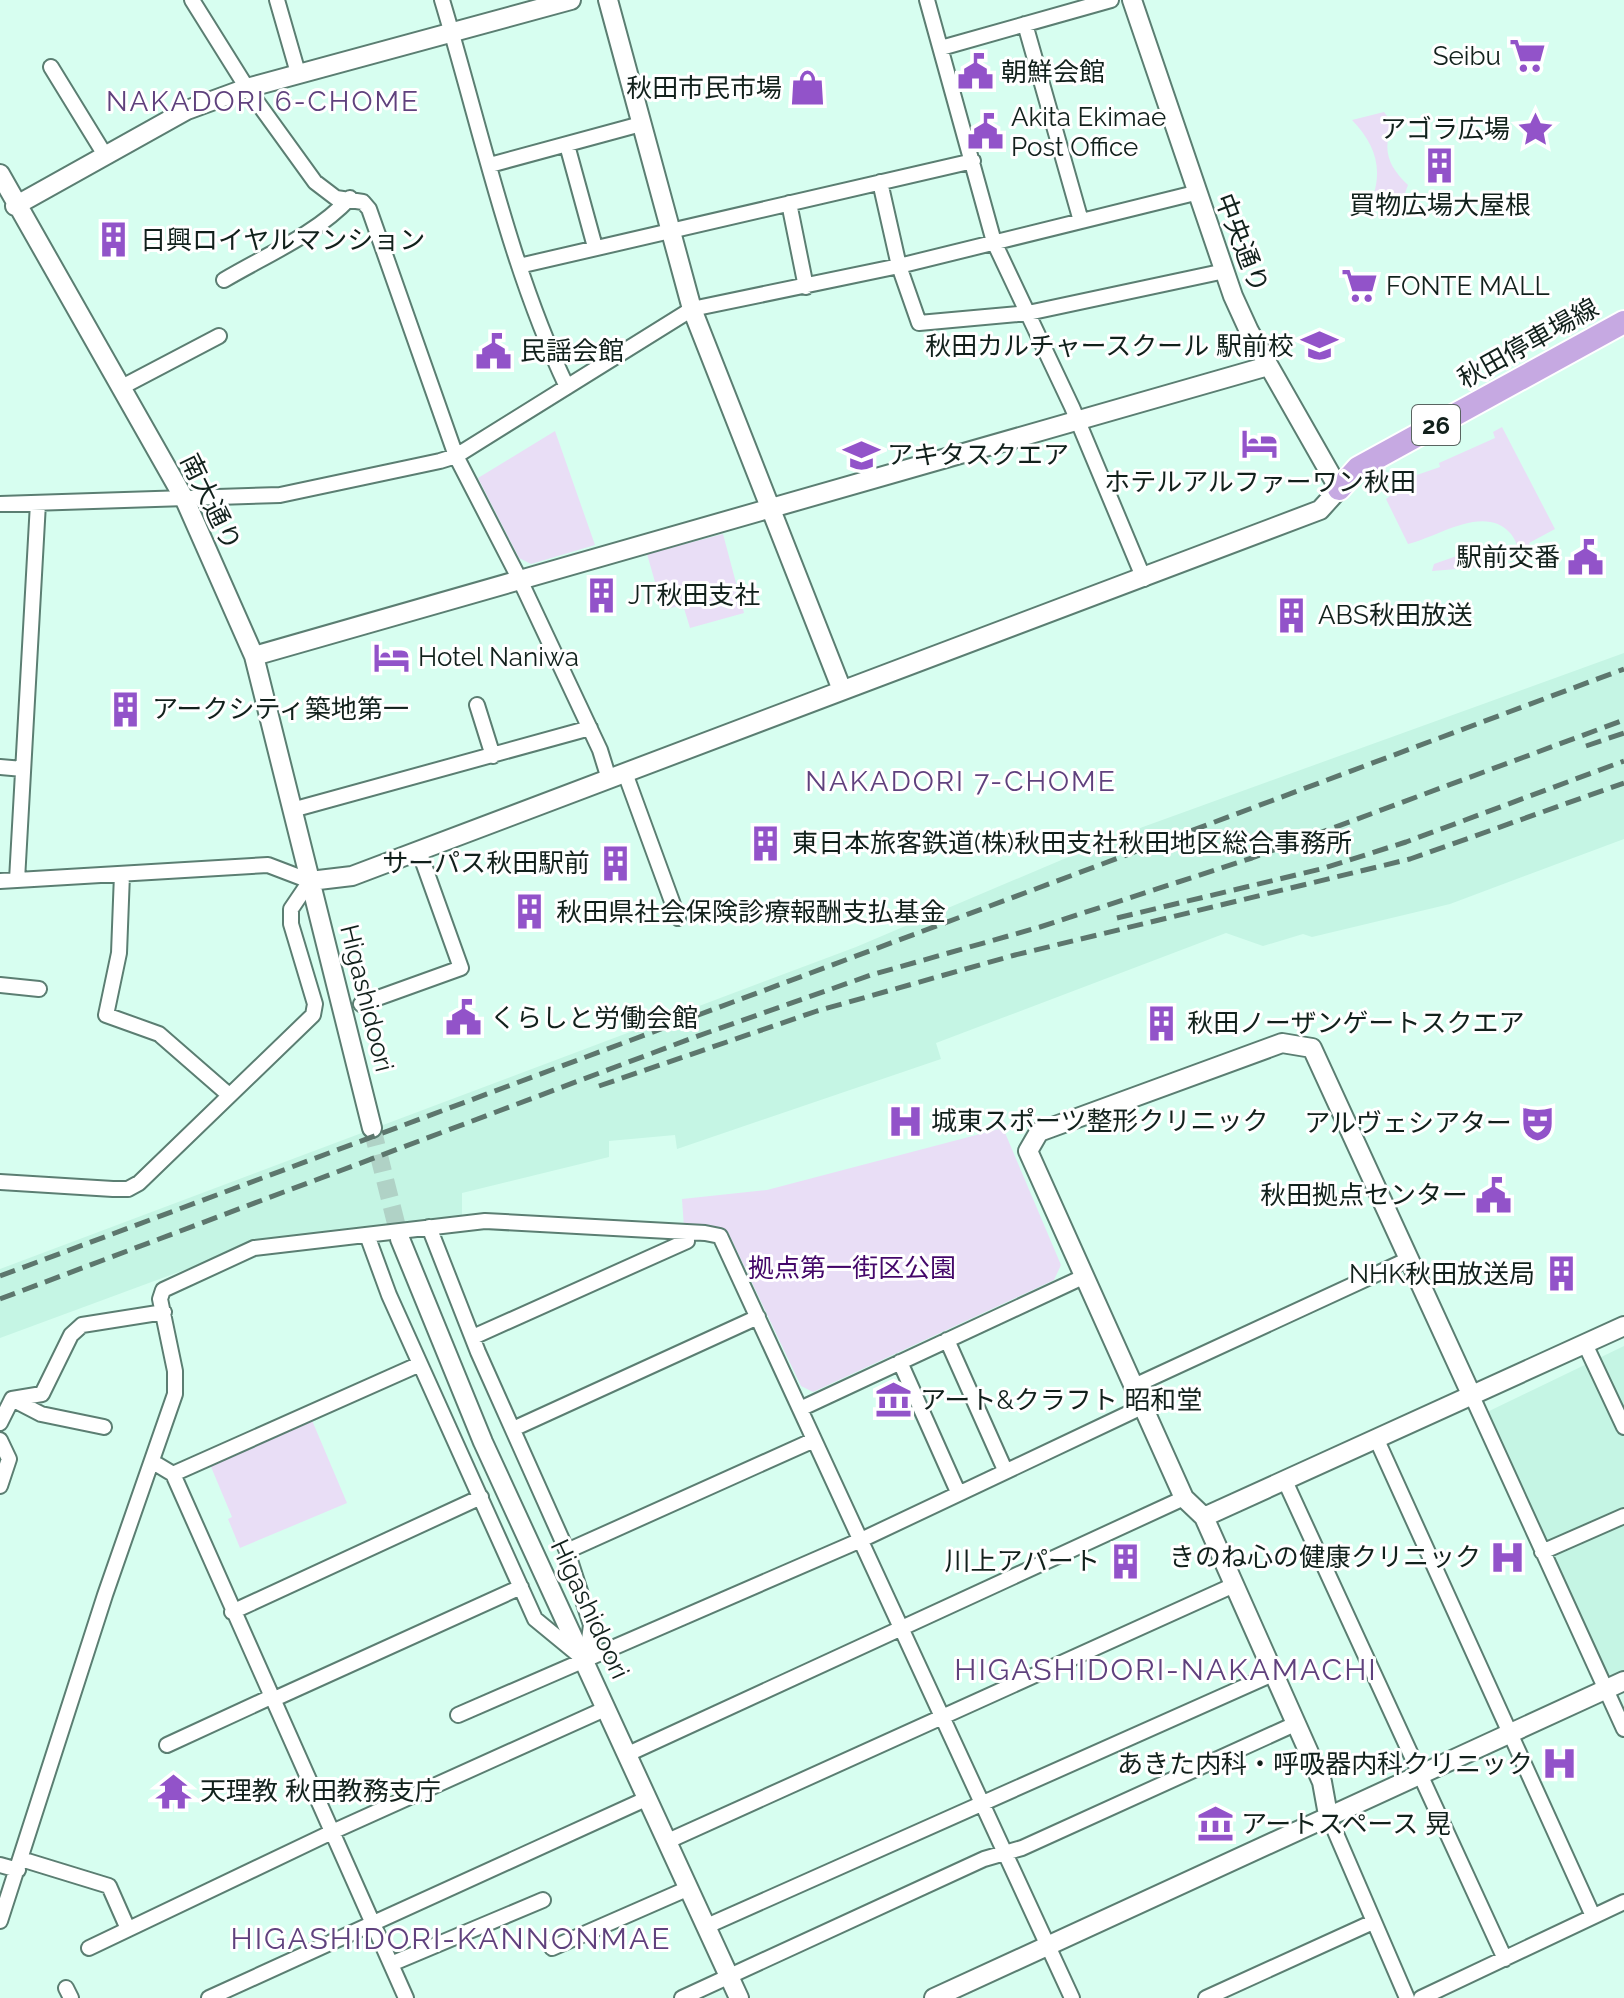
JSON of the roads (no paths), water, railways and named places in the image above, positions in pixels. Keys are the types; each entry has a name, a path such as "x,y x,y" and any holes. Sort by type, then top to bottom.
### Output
{"main road":[{"name":"秋田停車場線","path":"1339,489 1358,468 1624,322"}],"street":[{"path":"192,0 247,88 315,182 336,198 363,202 369,209 456,456 520,580 590,728 617,776 678,918"},
{"path":"277,0 298,73"},
{"path":"442,0 519,266 544,339 567,387"},
{"path":"8,210 187,110 298,73 571,0"},
{"path":"608,0 668,230 692,309 842,690"},
{"path":"927,0 994,242 1078,423 1144,579"},
{"path":"941,48 1111,0"},
{"name":"中央通り","path":"1132,0 1195,193 1249,331 1339,489"},
{"path":"1025,24 1081,221"},
{"path":"51,67 105,155"},
{"path":"490,165 641,124"},
{"path":"567,145 595,247"},
{"path":"519,266 973,161"},
{"name":"南大通り","path":"0,174 8,210 120,388 185,500 254,656 310,881"},
{"path":"880,182 899,266 919,323 1028,313 1225,271"},
{"path":"0,504 280,495 456,456 692,309 899,266 1195,193"},
{"path":"224,280 293,243 335,214 350,198"},
{"path":"789,203 806,287"},
{"path":"120,388 219,336"},
{"path":"254,656 1078,423 1268,366"},
{"path":"0,881 268,865 310,881 352,876 1320,510 1339,489"},
{"path":"17,880 38,503"},
{"path":"477,705 493,756"},
{"path":"292,810 590,728"},
{"path":"0,767 23,769"},
{"path":"361,1004 461,968 419,851"},
{"path":"122,874 119,953 106,1015 159,1034 229,1095"},
{"path":"0,1182 128,1189 139,1183 313,1015 315,1004 291,924 291,909 310,881"},
{"name":"Higashidoori","path":"310,881 372,1128"},
{"path":"0,985 39,989"},
{"path":"1407,1998 1328,1815 1322,1782 1204,1517 1184,1498 1028,1151 1039,1132 1282,1043 1312,1048 1624,1729"},
{"path":"0,1921 105,1595 175,1394 175,1371 160,1299 163,1290 254,1248 429,1227 485,1221 686,1232 720,1236 1072,1998"},
{"path":"429,1227 473,1337 567,1551 591,1625 586,1662"},
{"path":"473,1337 687,1241 686,1232"},
{"path":"367,1235 420,1364 535,1619 586,1662"},
{"name":"Higashidoori","path":"400,1239 483,1442 739,1998"},
{"path":"1134,1386 1409,1259"},
{"path":"800,1409 1083,1277"},
{"path":"12,1399 42,1394 71,1335 82,1325 164,1312"},
{"path":"513,1429 758,1317"},
{"path":"1204,1517 1624,1326"},
{"path":"947,1340 1005,1470"},
{"path":"1585,1344 1624,1427"},
{"path":"900,1362 958,1492"},
{"path":"173,1474 420,1364"},
{"path":"0,1423 12,1399"},
{"path":"12,1399 41,1414 104,1427"},
{"path":"458,1715 861,1540 1142,1407"},
{"path":"1376,1438 1593,1916"},
{"path":"0,1440 9,1459 0,1486"},
{"path":"567,1551 814,1440"},
{"path":"153,1462 173,1474 406,1998"},
{"path":"1285,1481 1505,1959"},
{"path":"232,1612 481,1497"},
{"path":"628,1754 1184,1498"},
{"path":"1542,1552 1624,1516"},
{"path":"668,1841 1234,1585"},
{"path":"167,1745 521,1587"},
{"path":"707,1926 1273,1674"},
{"path":"934,1998 1624,1681"},
{"path":"89,1948 332,1832 607,1708"},
{"path":"682,1998 1295,1724"},
{"path":"209,1998 372,1921 648,1798"},
{"path":"0,1865 19,1865 109,1886 128,1929"},
{"path":"552,1948 689,1888"},
{"path":"391,1964 543,1900"},
{"path":"1421,1998 1624,1902"},
{"path":"1206,1998 1373,1922"}],"tunnel":[{"path":"372,1128 400,1239"}],"railway":[{"path":"0,1276 1624,669"},
{"path":"0,1299 695,1037 871,975 1040,927 1252,858 1624,720"},
{"path":"1586,746 1624,733"},
{"path":"1117,918 1321,869 1406,842 1624,761"},
{"path":"599,1086 817,1011 1015,955 1410,859 1624,783"}],"place":[{"name":"Seibu","path":"1527,56"},
{"name":"朝鮮会館","path":"975,72"},
{"name":"秋田市民市場","path":"808,88"},
{"name":"アゴラ広場","path":"1536,129"},
{"name":"Akita Ekimae Post Office","path":"985,132"},
{"name":"買物広場大屋根","path":"1440,166"},
{"name":"日興ロイヤルマンション","path":"114,240"},
{"name":"FONTE MALL","path":"1360,286"},
{"name":"秋田カルチャースクール 駅前校","path":"1320,346"},
{"name":"民謡会館","path":"494,351"},
{"name":"ホテルアルファーワン秋田","path":"1260,443"},
{"name":"アキタスクエア","path":"861,455"},
{"name":"駅前交番","path":"1586,557"},
{"name":"JT秋田支社","path":"602,595"},
{"name":"ABS秋田放送","path":"1292,615"},
{"name":"Hotel Naniwa","path":"392,657"},
{"name":"アークシティ築地第一","path":"126,709"},
{"name":"東日本旅客鉄道(株)秋田支社秋田地区総合事務所","path":"766,843"},
{"name":"サーパス秋田駅前","path":"616,863"},
{"name":"秋田県社会保険診療報酬支払基金","path":"530,912"},
{"name":"くらしと労働会館","path":"464,1018"},
{"name":"秋田ノーザンゲートスクエア","path":"1161,1023"},
{"name":"城東スポーツ整形クリニック","path":"905,1121"},
{"name":"アルヴェシアター","path":"1538,1123"},
{"name":"秋田拠点センター","path":"1494,1195"},
{"name":"NHK秋田放送局","path":"1561,1274"},
{"name":"アート&クラフト 昭和堂","path":"894,1400"},
{"name":"きのね心の健康クリニック","path":"1507,1557"},
{"name":"川上アパート","path":"1126,1561"},
{"name":"あきた内科・呼吸器内科クリニック","path":"1559,1764"},
{"name":"天理教 秋田教務支庁","path":"174,1791"},
{"name":"アートスペース 晃","path":"1215,1824"}],"district":[{"name":"NAKADORI 6-CHOME","path":"263,101"},
{"name":"NAKADORI 7-CHOME","path":"961,781"},
{"name":"HIGASHIDORI-NAKAMACHI","path":"1166,1669"},
{"name":"HIGASHIDORI-KANNONMAE","path":"451,1938"}],"park label":[{"name":"拠点第一街区公園","path":"852,1268"}]}
